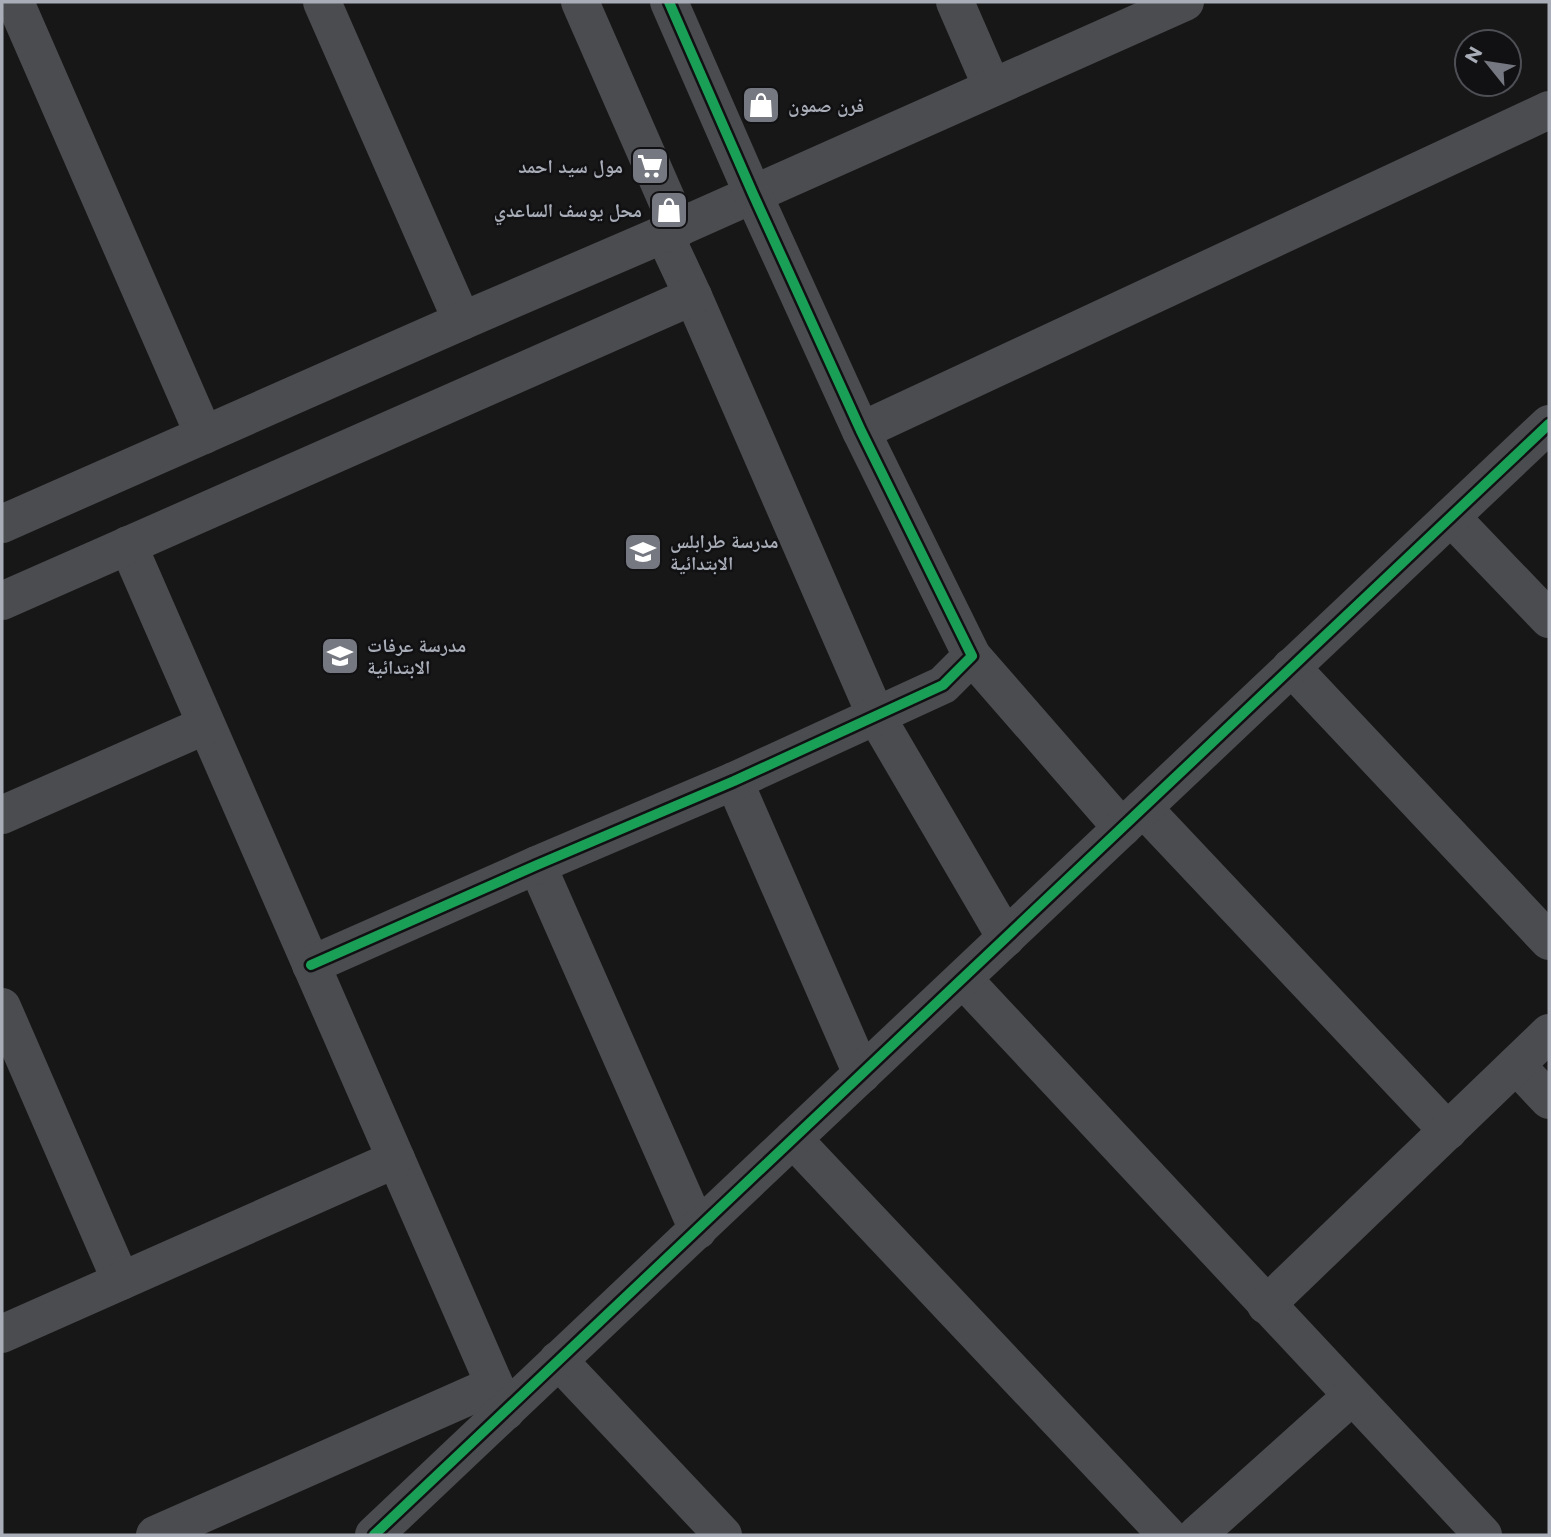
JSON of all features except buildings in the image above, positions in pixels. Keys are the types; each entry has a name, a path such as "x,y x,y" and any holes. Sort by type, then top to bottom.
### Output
{"street":[{"path":"15,2 204,435"},
{"path":"322,2 461,321"},
{"path":"580,2 671,231 693,296 876,716 1006,939"},
{"path":"669,2 753,194 862,431 972,656 1448,1131"},
{"path":"956,2 992,87"},
{"path":"2,524 1185,2"},
{"path":"862,431 1549,110"},
{"path":"2,601 693,296"},
{"path":"155,1535 500,1398 558,1360 1549,424"},
{"path":"1451,517 1549,619"},
{"path":"128,545 500,1398"},
{"path":"311,965 734,781 943,685 972,656"},
{"path":"1291,667 1549,941"},
{"path":"2,815 206,725"},
{"path":"734,781 862,1074"},
{"path":"537,865 698,1230"},
{"path":"963,979 1483,1535"},
{"path":"2,1007 121,1281"},
{"path":"1266,1304 1549,1033"},
{"path":"1516,1065 1549,1100"},
{"path":"793,1139 1167,1535"},
{"path":"2,1334 396,1159"},
{"path":"558,1360 723,1535"},
{"path":"1197,1535 1352,1396"},
{"path":"374,1535 500,1398"}],"cycle path":[{"path":"311,965 734,781 943,685 972,656 861,431 669,2"},
{"path":"374,1535 1549,424"}],"place":[{"name":"فرن صمون","path":"761,105"},
{"name":"مول سيد احمد","path":"650,166"},
{"name":"محل يوسف الساعدي","path":"669,210"},
{"name":"مدرسة طرابلس الابتدائية","path":"643,552"},
{"name":"مدرسة عرفات الابتدائية","path":"340,656"}]}
